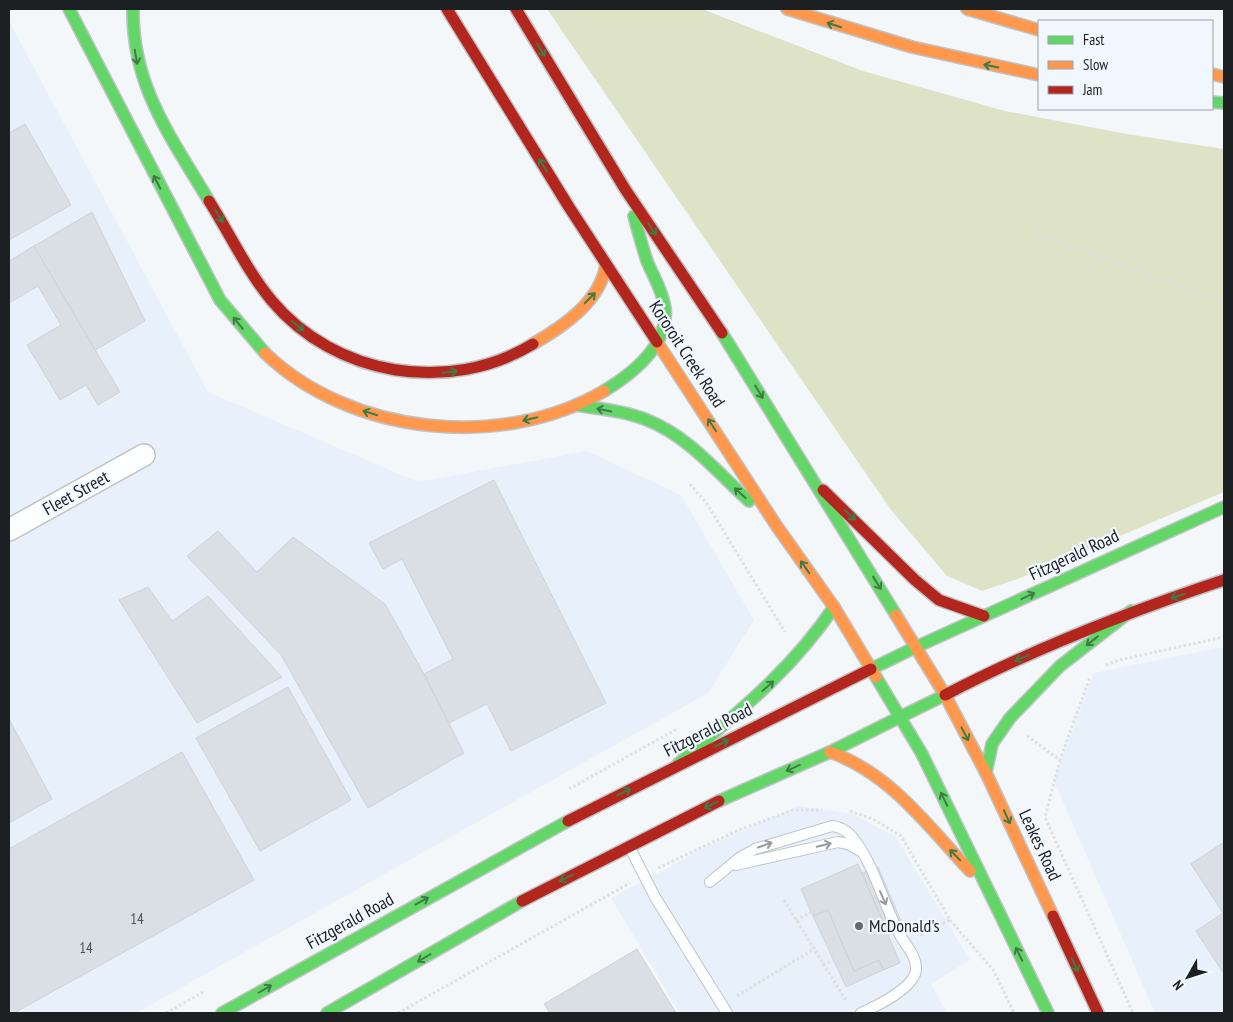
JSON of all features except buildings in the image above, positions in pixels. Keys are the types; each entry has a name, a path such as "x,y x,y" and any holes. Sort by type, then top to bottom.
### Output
{"main road":[{"path":"69,9 220,300 263,351 290,373 329,397 366,412 407,424 450,428 496,426 576,405 601,393 621,380 640,363 657,341 664,325 665,310 662,294 647,260 625,188"},
{"path":"133,9 132,34 137,64 146,90 246,262 272,302 294,323 316,339 339,352 386,369 434,374 468,371 493,363 519,352 542,339 589,301 602,284 606,264"},
{"name":"Kororoit Creek Road","path":"447,9 606,264 776,525 834,607 900,717"},
{"path":"516,9 625,188 734,350 945,695"},
{"path":"787,9 873,38 986,65 1038,75"},
{"path":"967,9 1038,30"},
{"path":"576,405 648,420 661,427 689,447 776,525"},
{"path":"814,482 852,516 915,580 940,600 984,616"},
{"name":"Fitzgerald Road","path":"222,1013 490,864 678,764 916,647 1224,506"},
{"path":"327,1013 536,893 730,796 830,752 977,677 1131,611 1224,580"},
{"path":"678,764 781,674 806,647 834,607"},
{"path":"986,773 992,744 1010,718 1060,666 1131,611"},
{"name":"Leakes Road","path":"945,695 986,773 1098,1013"},
{"path":"900,717 922,754 1048,1013"},
{"path":"830,752 865,767 878,777 906,802 989,890"}],"street":[{"name":"Fleet Street","path":"9,530 144,455"}],"lane":[{"path":"710,882 726,868 755,849 832,826 840,827 848,832 864,854 906,944 915,959 916,969 914,979 908,986 862,1013"},
{"path":"726,868 747,861 838,842 848,844 864,854"},
{"path":"628,846 655,896 725,1009"}],"path":[{"path":"1037,234 1224,302"},
{"path":"1103,666 1119,660 1224,637"},
{"path":"1083,679 1092,672 1060,760 1044,818 1133,1013"},
{"path":"568,790 680,727"},
{"path":"1032,729 1026,736 1060,760"},
{"path":"874,820 901,836 950,920 994,971 1014,1013"},
{"path":"784,900 846,1003 854,998"},
{"path":"796,920 812,912"},
{"path":"906,944 950,920"},
{"path":"725,1009 814,949"},
{"path":"823,964 834,960"},
{"path":"166,1013 208,990"}],"shaded area":[{"path":"9,21 208,392 418,482 587,451 681,495 754,620 708,693 136,1013 9,1013"},
{"path":"1224,647 1224,1013 1155,1013 1054,781 1094,673"},
{"path":"799,806 853,814 896,837 970,960 931,984 947,1013 680,1013 611,898 708,846"}],"green space":[{"path":"547,9 702,9 863,71 1005,111 1127,134 1224,149 1224,492 1023,577 982,591 947,576 891,510"}],"traffic: fast":[{"path":"69,9 220,300 265,353"},
{"path":"133,9 134,37 139,62 156,110 209,201"},
{"path":"1213,102 1224,103"},
{"path":"604,391 626,376 646,357 655,346 665,321 665,308 662,296 647,261 634,216"},
{"path":"722,333 896,615"},
{"path":"576,405 630,414 662,427 689,445 749,501"},
{"path":"916,647 1224,507"},
{"path":"678,764 762,691 800,651 834,607"},
{"path":"986,773 992,744 1010,718 1060,666 1131,611"},
{"path":"871,669 916,647"},
{"path":"876,677 922,754 1048,1013"},
{"path":"900,717 945,695"},
{"path":"719,801 830,752 900,717"},
{"path":"222,1013 568,821"},
{"path":"327,1013 522,901"}],"traffic: slow":[{"path":"787,9 912,47 1038,75"},
{"path":"967,9 1038,30"},
{"path":"1213,74 1224,77"},
{"path":"533,344 568,321 589,301 603,277 606,264"},
{"path":"657,342 776,525 834,607 876,677"},
{"path":"265,353 300,381 339,402 383,417 428,425 474,427 520,422 564,410 604,391"},
{"path":"896,615 945,695 986,773 1053,916"},
{"path":"830,752 852,761 890,787 907,802 970,871"}],"traffic: jam":[{"path":"447,9 569,207 657,342"},
{"path":"516,9 625,189 722,333"},
{"path":"209,201 247,265 272,301 298,326 328,347 360,361 395,370 430,373 466,369 500,360 533,344"},
{"path":"823,490 915,580 939,600 984,616"},
{"path":"945,695 1048,646 1153,605 1224,580"},
{"path":"568,821 871,669"},
{"path":"522,901 719,801"},
{"path":"1053,916 1098,1013"}],"place":[{"name":"McDonald's","path":"859,926"}]}
